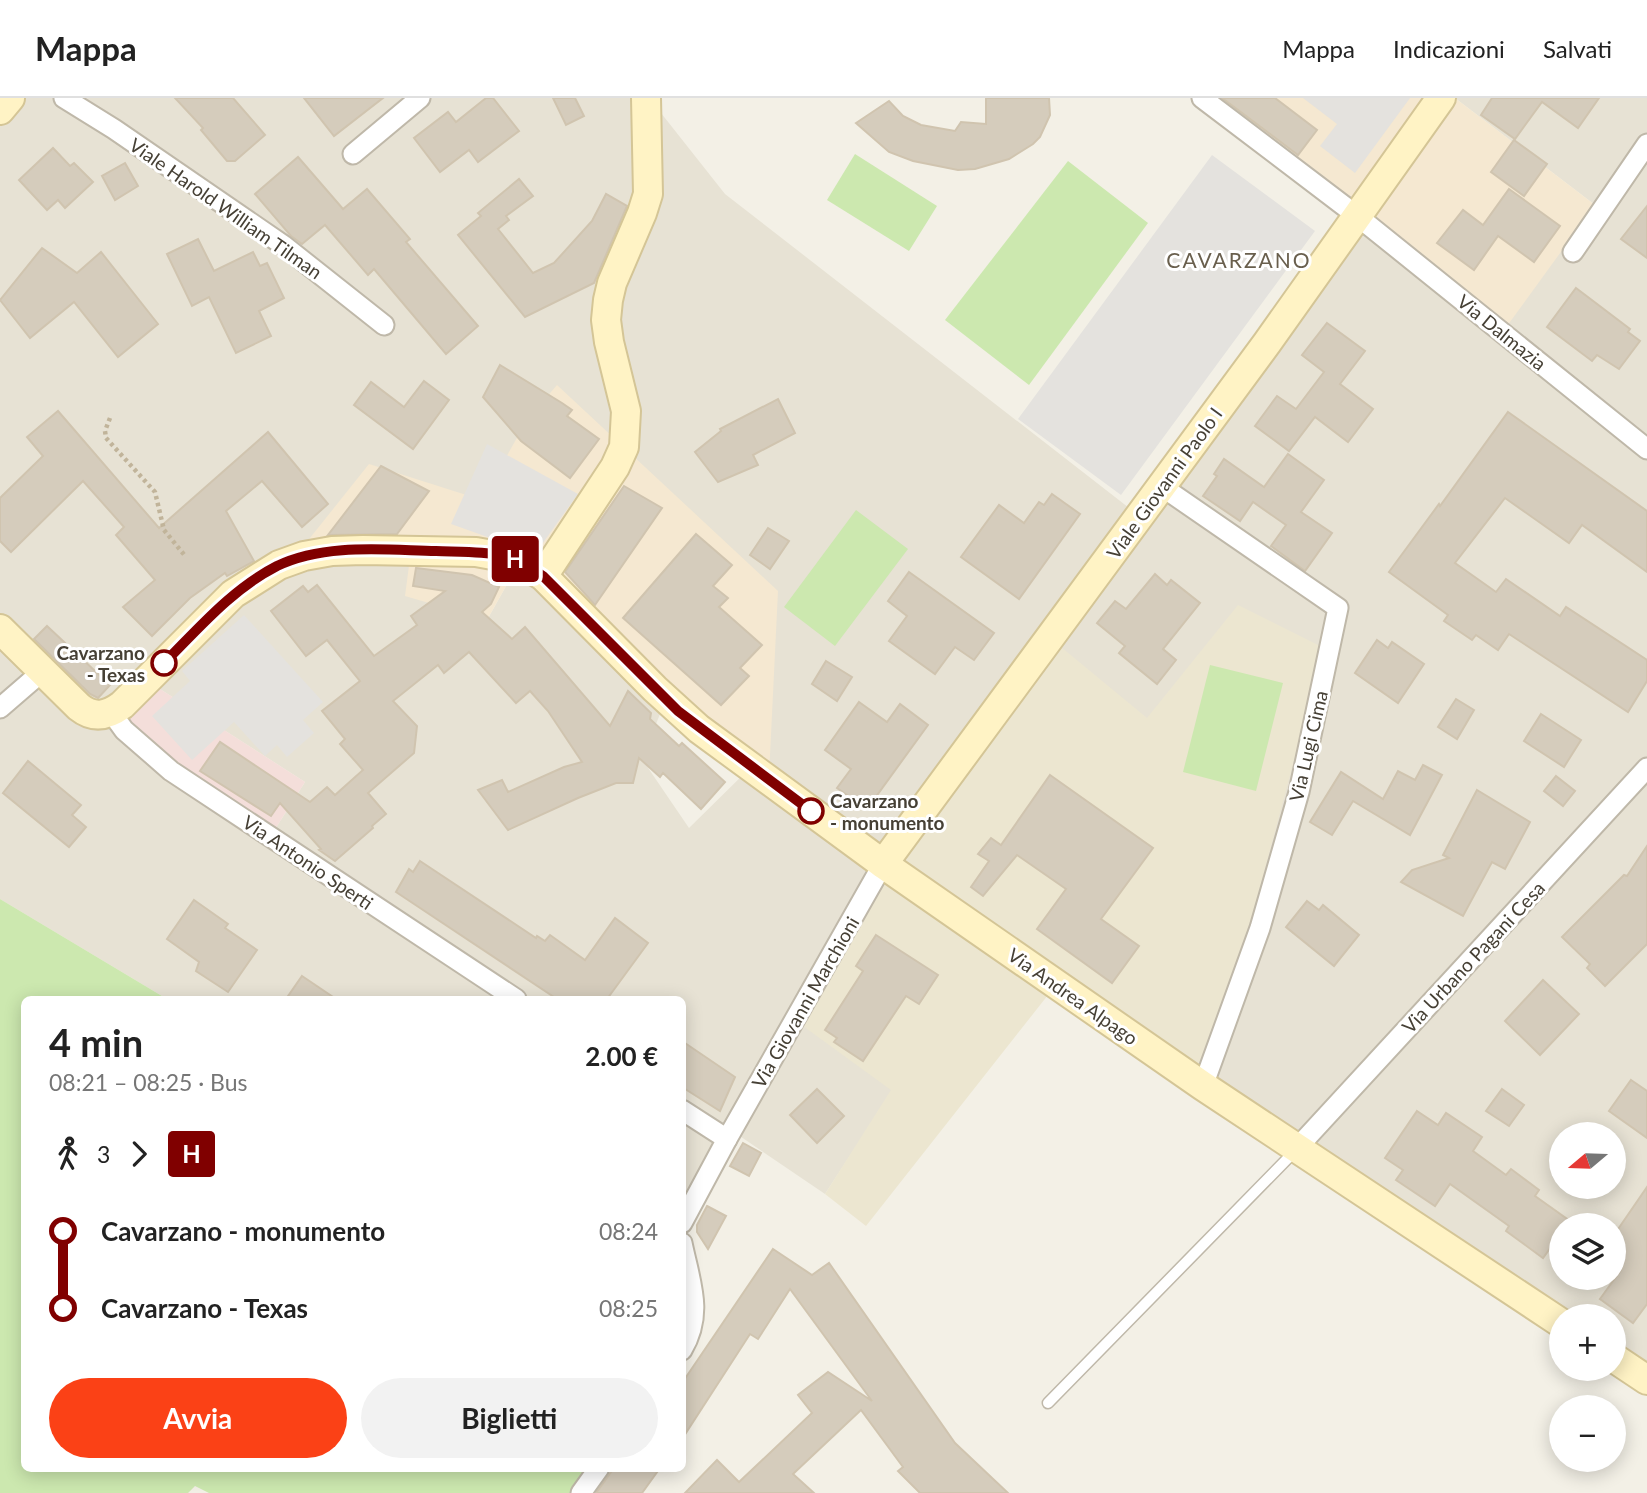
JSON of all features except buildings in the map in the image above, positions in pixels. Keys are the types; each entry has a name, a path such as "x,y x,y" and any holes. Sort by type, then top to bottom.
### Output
{"street":[{"path":"0,110 10,98"},
{"name":"Viale Harold William Tilman","path":"64,98 114,129 283,245 384,325"},
{"path":"354,154 421,98"},
{"path":"543,576 615,467 624,447 626,411 606,320 612,283 648,194 646,98"},
{"name":"Via Dalmazia","path":"1202,98 1356,215 1647,449"},
{"name":"Viale Giovanni Paolo I","path":"883,864 1267,343 1441,98"},
{"path":"1573,252 1647,144"},
{"name":"Via Lugi Cima","path":"1161,486 1338,608 1299,792 1259,928 1203,1086"},
{"name":"Via Andrea Alpago","path":"111,712 122,705 233,594 279,565 304,556 332,551 363,550 476,552 514,559 543,576 655,690 699,729 883,864 1203,1086 1549,1315"},
{"path":"0,629 87,713 103,715 111,712"},
{"path":"0,708 44,670"},
{"name":"Via Antonio Sperti","path":"111,712 124,730 171,771 511,996"},
{"name":"Via Urbano Pagani Cesa","path":"1298,1147 1647,768"},
{"name":"Via Giovanni Marchioni","path":"727,1139 883,864"},
{"path":"686,1113 727,1139 686,1216"},
{"path":"686,1266 695,1318 692,1333 686,1343"},
{"path":"1626,1366 1647,1380"},
{"path":"581,1493 595,1472"}],"lane":[{"path":"1048,1403 1298,1147"}],"path":[{"path":"110,418 104,431 106,438 155,492 164,530 186,557"}],"shaded area":[{"path":"0,98 641,98 639,115 661,113 725,194 1133,511 1350,217 1595,205 1455,98 1647,98 1647,1375 1626,1360 1626,1304 1549,1304 1549,1308 1208,1082 1147,719 1044,634 892,1091 825,1194 728,1128 686,1197 686,996 162,996 0,899","holes":["482,501 753,765 689,828 642,759 664,704 544,585 514,572 487,620 410,557","149,682 305,782 270,837"]},
{"path":"1193,98 1455,98 1595,205 1499,337"},
{"path":"1303,98 1410,98 1355,173 1320,146 1337,124"},
{"path":"1212,155 1315,231 1121,495 1018,419"},
{"path":"557,385 778,591 769,776 544,584 514,572 487,620 405,596 410,558 298,553 369,464 482,500 527,420"},
{"path":"487,444 578,494 535,554 451,524"},
{"path":"1238,605 1324,648 1208,1082 1059,981 866,1226 825,1194 891,1090 792,1018 1044,633 1147,718"},
{"path":"244,615 323,702 303,720 314,733 287,757 277,745 265,756 234,722 192,760 152,716 190,681 182,671"},
{"path":"149,682 305,782 270,837 105,722"}],"green space":[{"path":"855,154 937,206 909,251 827,200"},
{"path":"1068,161 1148,223 1029,385 945,320"},
{"path":"856,510 908,549 835,646 784,607"},
{"path":"1210,665 1283,683 1256,791 1183,772"},
{"path":"0,899 162,996 21,996 21,1472 586,1472 572,1493 209,1493 195,1486 188,1493 0,1493"}],"bus line":[{"name":"H","path":"164,663 233,594 279,565 304,556 332,551 363,550 476,552 502,556 527,565 543,576 678,711 811,811"}],"place":[{"name":"Cavarzano - Texas","path":"164,663"},
{"name":"Cavarzano - monumento","path":"811,811"}],"district":[{"name":"CAVARZANO","path":"1239,259"}]}
